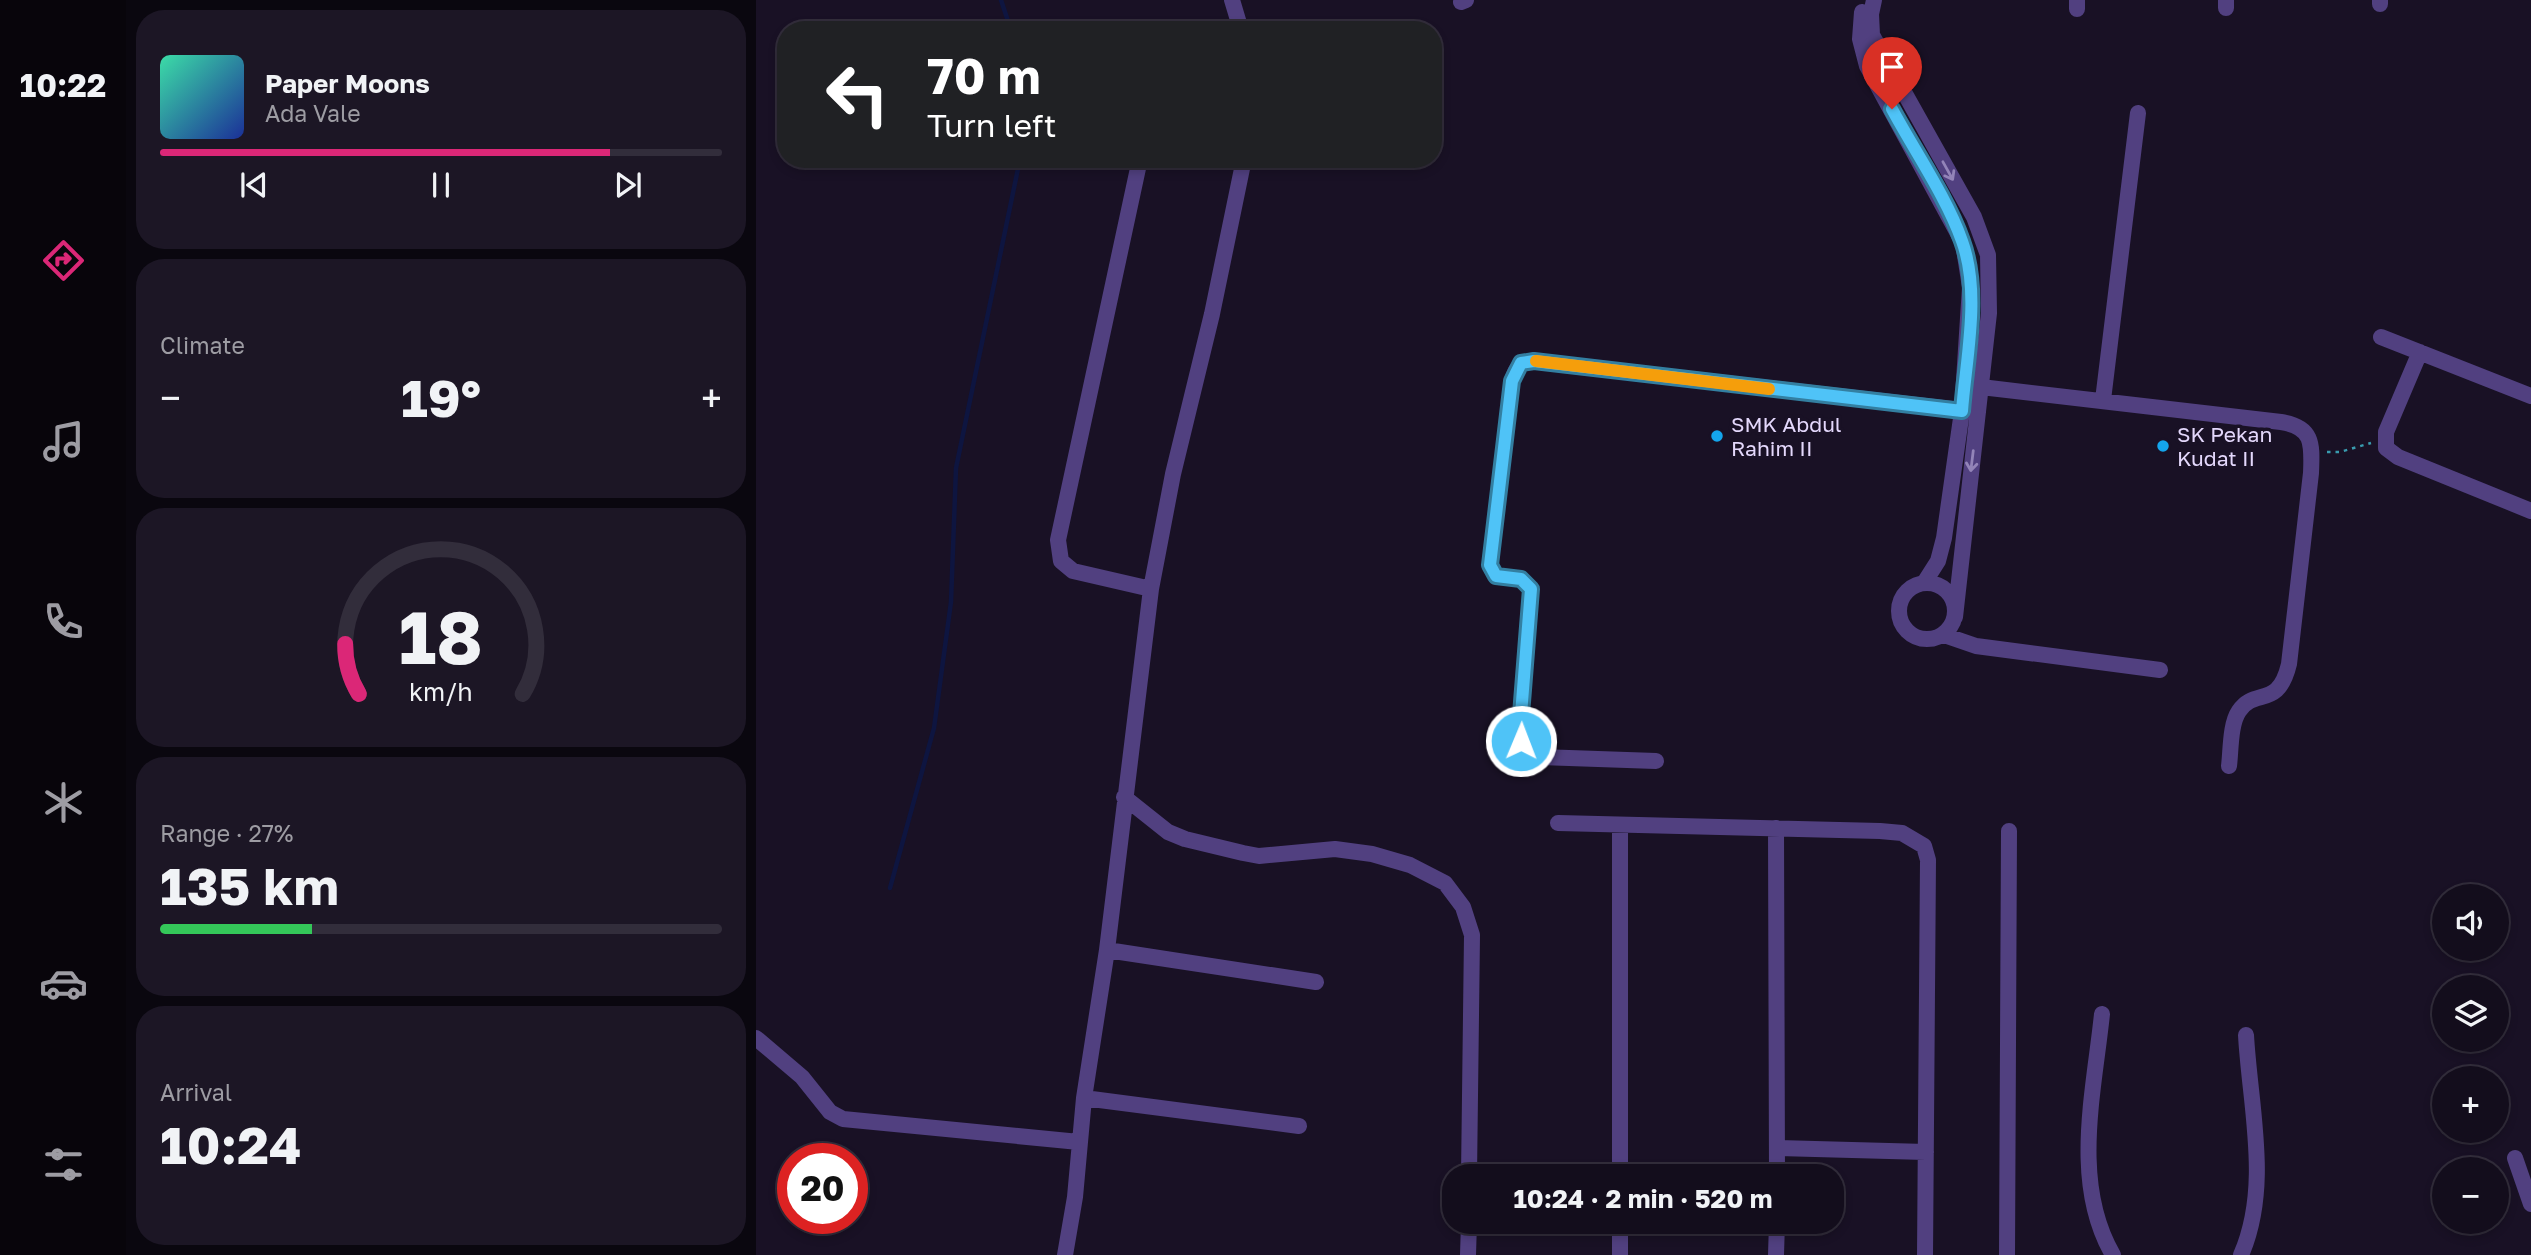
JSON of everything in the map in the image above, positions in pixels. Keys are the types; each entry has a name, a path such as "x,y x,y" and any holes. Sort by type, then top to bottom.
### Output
{"street":[{"path":"1232,0 1238,21"},
{"path":"1865,0 1860,27 1864,58 1963,243 1970,299 1970,412 1955,617 1944,635"},
{"path":"1874,0 1871,14 1872,35 1982,234 1990,279 1989,313 1980,387 1970,412 1938,561 1924,583"},
{"path":"2103,400 2138,113"},
{"path":"1138,168 1058,540 1061,561 1073,572 1151,589"},
{"path":"1065,1255 1075,1196 1084,1098 1107,950 1151,589 1173,474 1212,314 1242,168"},
{"path":"2381,337 2531,396"},
{"path":"2420,352 2385,440 2386,448 2391,454 2531,511"},
{"path":"1656,761 1540,757 1530,753 1522,744 1520,727 1531,589 1521,579 1496,576 1490,565 1512,381 1521,363 1534,361 1970,412"},
{"path":"1980,387 2292,424 2306,432 2311,445 2311,473 2287,674 2280,689 2248,702 2239,710 2229,766"},
{"path":"1955,617 1953,598 1939,584 1924,583 1911,587 1904,594 1899,613 1902,623 1915,637 1925,639 1944,635 1976,646 2160,670"},
{"path":"1124,797 1168,832 1185,839 1259,856 1314,850 1353,851 1410,865 1445,883 1463,907 1472,935 1469,1164"},
{"path":"1558,823 1902,833 1924,846 1928,860 1925,1255"},
{"path":"1620,825 1620,1164"},
{"path":"1776,828 1777,1164"},
{"path":"2007,1255 2009,831"},
{"path":"1107,950 1316,982"},
{"path":"2102,1014 2088,1159 2095,1213 2103,1238 2113,1255"},
{"path":"2241,1255 2255,1216 2259,1184 2246,1035"},
{"path":"756,1038 802,1077 830,1112 843,1119 1079,1142"},
{"path":"1084,1098 1299,1126"},
{"path":"1778,1148 1926,1152"},
{"path":"2515,1158 2531,1204"},
{"path":"1468,1255 1469,1234"},
{"path":"1620,1234 1620,1255"},
{"path":"1776,1255 1777,1234"}],"path":[{"path":"2311,445 2329,453 2385,440"}],"waterway":[{"path":"1001,0 1008,21"},
{"path":"890,888 934,728 951,602 956,468 1018,168"}],"slow traffic":[{"path":"1536,361 1769,389"}],"place":[{"name":"SMK Abdul Rahim II","path":"1717,436"},
{"name":"SK Pekan Kudat II","path":"2163,446"}],"route":[{"path":"1521,741 1531,589 1521,579 1496,576 1490,565 1512,381 1521,363 1534,361 1962,411 1970,311 1970,287 1963,243 1892,109"}]}
